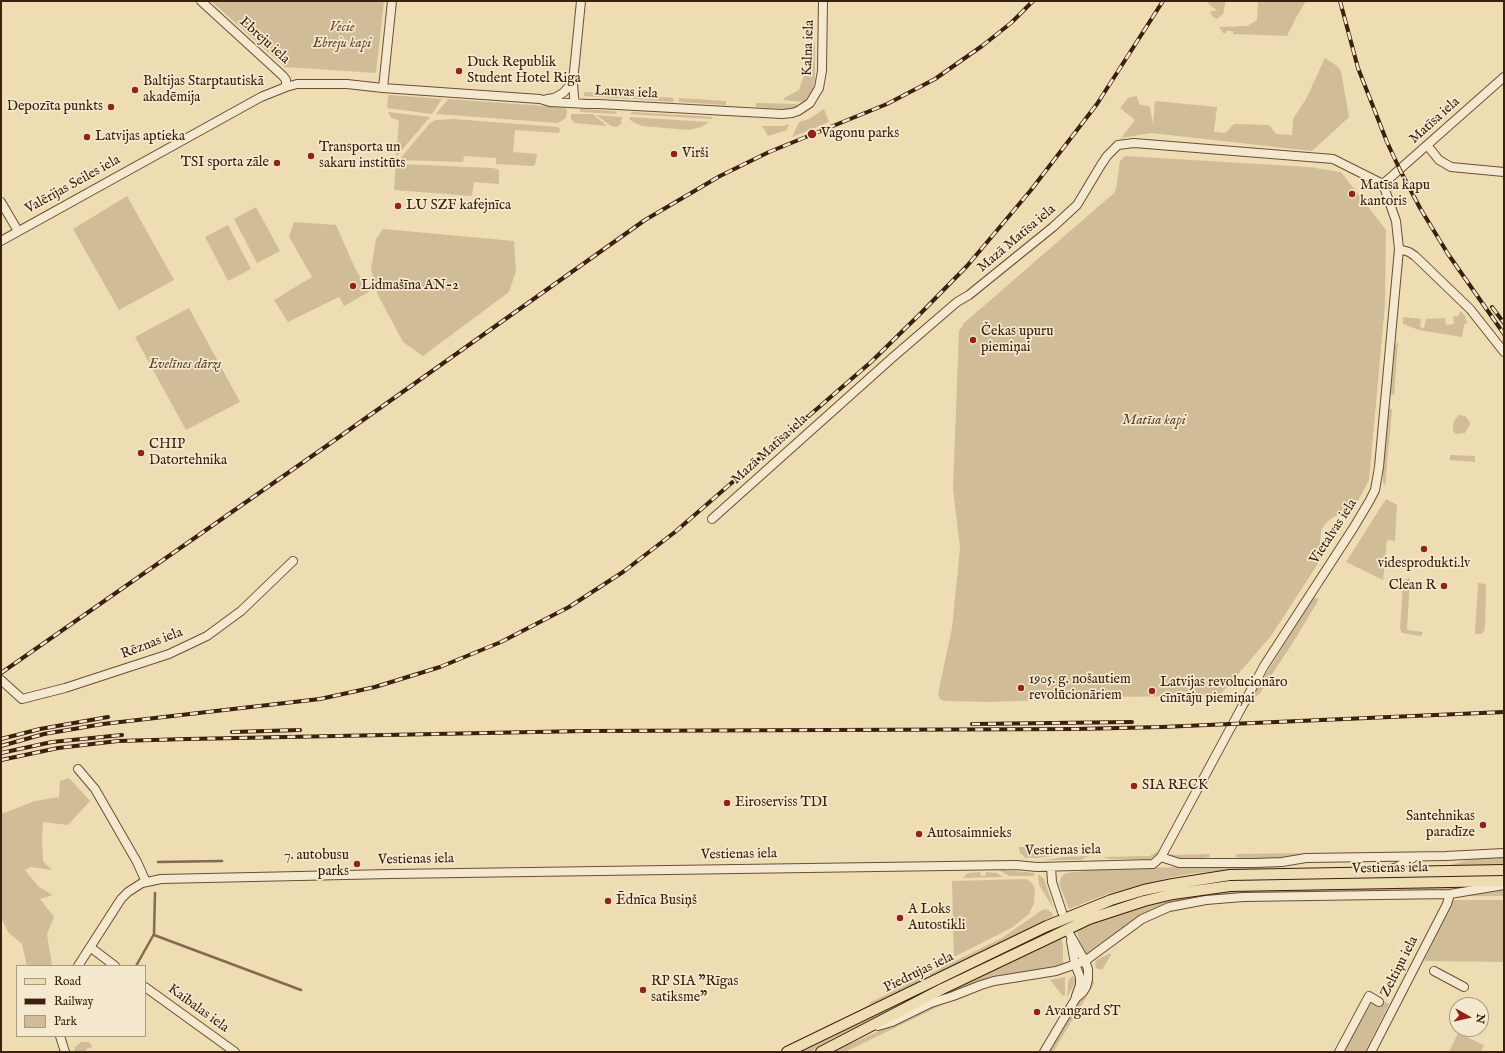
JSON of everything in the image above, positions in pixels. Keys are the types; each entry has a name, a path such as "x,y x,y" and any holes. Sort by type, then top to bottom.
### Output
{"main road":[{"name":"Vestienas iela","path":"1063,916 1152,888 1199,879 1230,876 1504,870"},
{"name":"Vestienas iela","path":"1068,929 1090,919 1144,901 1173,894 1230,886 1504,881"},
{"name":"Piedrujas iela","path":"787,1052 1063,916"},
{"name":"Piedrujas iela","path":"821,1052 939,991 1068,929"}],"street":[{"name":"Ebreju iela","path":"201,1 283,76 286,80 286,87"},
{"path":"383,88 392,1"},
{"path":"575,103 573,82 581,1"},
{"name":"Kalna iela","path":"816,95 821,80 823,1"},
{"name":"Matīsa iela","path":"1383,184 1504,77"},
{"path":"540,99 554,98 563,94 573,82"},
{"name":"Lauvas iela","path":"286,87 297,84 323,83 540,99 550,102 782,114 798,111 810,103 816,95"},
{"name":"Valērijas Seiles iela","path":"1,241 260,97 286,87"},
{"name":"Mazā Matīsa iela","path":"712,519 919,335 1063,218 1077,205 1104,160 1118,146 1134,143 1333,159 1383,184"},
{"path":"1427,145 1439,160 1447,165 1504,172"},
{"name":"Vietalvas iela","path":"1161,857 1264,666 1354,526 1375,490 1380,459 1399,249 1396,221 1383,184"},
{"path":"1,202 18,231"},
{"path":"1399,249 1409,252 1415,256 1470,309 1504,352"},
{"name":"Rēznas iela","path":"1,680 22,699 65,688 170,654 207,636 241,611 293,561"},
{"path":"78,769 94,789 137,862 146,882"},
{"name":"Vestienas iela","path":"79,965 121,899 135,886 161,879 384,874 1016,865 1051,867 1153,864 1161,857 1179,863 1254,863 1282,862 1306,858 1418,857 1504,853"},
{"name":"Vestienas iela","path":"1380,872 1397,867 1418,857"},
{"path":"1051,867 1052,882 1063,916"},
{"path":"863,1030 892,1022 931,1004 994,981 1056,971 1085,961 1142,919 1169,908 1206,900 1251,897 1450,894 1504,885"},
{"name":"Zeltiņu iela","path":"1372,1052 1447,904 1450,894"},
{"path":"1044,1052 1076,998 1080,981 1069,933 1088,969 1088,979 1082,993 1076,998"},
{"path":"90,947 114,965"},
{"path":"1434,971 1464,987"},
{"name":"Kaibalas iela","path":"146,988 235,1052"},
{"path":"1339,1052 1369,996 1379,1002"},
{"path":"60,1037 65,1052"}],"green space":[{"name":"Vecie Ebreju kapi","path":"211,1 384,1 376,73 285,67"},
{"path":"1207,1 1226,1 1223,14 1217,19 1213,17 1210,12 1217,10"},
{"path":"1258,1 1306,1 1287,36 1233,34 1233,31 1226,31 1226,33 1223,33 1219,27 1247,26 1257,20"},
{"path":"815,41 815,79 813,91 804,102 784,100 784,98 799,90"},
{"path":"1325,58 1337,66 1341,71 1349,117 1312,151 1151,133 1121,138 1135,120 1120,108 1128,98 1137,96 1139,104 1150,107 1153,124 1155,101 1217,107 1214,132 1225,133 1234,124 1269,125 1276,134 1292,135 1293,119 1306,99"},
{"path":"584,92 631,95 630,99 584,96"},
{"path":"634,95 674,98 673,102 633,99"},
{"path":"388,96 442,99 432,114 387,108"},
{"path":"679,98 726,101 726,105 679,102"},
{"path":"448,99 558,107 565,108 567,111 566,118 558,123 436,114"},
{"path":"756,103 796,104 798,106 789,109 756,107"},
{"path":"579,109 615,111 617,114 581,112"},
{"path":"824,109 829,122 792,137 799,122 809,119"},
{"path":"388,112 430,117 396,157 399,120 391,118"},
{"path":"632,112 713,117 711,119 630,114"},
{"path":"571,114 593,114 607,126 574,123 571,119"},
{"path":"596,115 622,117 621,124 617,127 611,126"},
{"path":"630,117 709,122 701,127 689,130 642,126 629,119"},
{"path":"453,119 558,127 560,129 559,133 515,130 513,152 537,154 535,165 532,166 496,164 496,158 464,156 463,162 399,160 430,123 436,120"},
{"path":"789,124 787,130 768,136 762,126 782,126"},
{"name":"Matīsa kapi","path":"1125,156 1309,167 1341,172 1386,230 1385,304 1369,480 1351,514 1337,515 1324,525 1321,531 1320,543 1325,553 1271,636 1220,695 1213,697 1098,697 988,702 944,701 940,699 938,694 952,628 960,548 953,489 959,331 964,323 1114,193 1116,189 1120,161"},
{"path":"396,165 493,168 499,170 499,184 474,182 472,196 394,190"},
{"path":"127,196 174,280 119,310 73,229"},
{"path":"256,207 280,251 257,263 234,219"},
{"path":"294,222 336,225 355,268 369,292 344,306 339,297 288,322 274,300 312,277 289,237"},
{"path":"228,225 251,269 228,281 205,237"},
{"path":"383,229 514,241 516,271 509,292 423,356 403,342 378,295 371,269 376,239"},
{"name":"Evelīnes dārzs","path":"189,308 240,402 186,430 135,337"},
{"path":"1461,311 1468,322 1464,325 1462,337 1419,330 1403,324 1403,317 1421,319 1420,327 1424,328 1426,319 1445,318 1446,325 1454,324 1453,316 1457,317"},
{"path":"1398,341 1394,395 1390,394 1395,346"},
{"path":"1389,409 1392,409 1385,486 1383,482 1383,472"},
{"path":"1459,415 1465,416 1470,422 1465,433 1456,434 1453,431 1453,425 1455,419"},
{"path":"1450,455 1475,456 1475,462 1450,460"},
{"path":"1386,499 1397,505 1395,541 1387,540 1383,580 1346,562"},
{"path":"1410,578 1407,630 1423,632 1421,636 1402,633 1400,628 1404,580"},
{"path":"1478,583 1485,584 1486,587 1485,626 1484,631 1481,634 1475,634"},
{"path":"1314,597 1319,599 1297,636 1260,693 1248,706 1243,715 1242,714 1261,682"},
{"path":"69,778 90,801 68,825 43,822 43,861 52,870 31,867 25,870 39,887 53,895 40,899 54,917 47,934 52,965 27,965 22,944 8,932 1,917 1,812 4,813 35,801 59,797 60,781"},
{"path":"1019,847 1028,847 1029,853 1090,854 1065,854 1038,858 1025,858 1022,854 1020,854"},
{"path":"1159,850 1156,855 1149,859 1110,859 1103,857 1150,856"},
{"path":"1307,853 1309,855 1268,859 1235,857 1236,854"},
{"path":"1171,854 1209,854 1210,857 1179,861"},
{"path":"1089,856 1081,860 1044,860 1064,857"},
{"path":"1475,858 1504,858 1504,866 1450,867 1450,865"},
{"path":"1284,867 1195,873 1172,877 1107,894 1069,909 1059,883 1062,876 1066,873 1114,868"},
{"path":"999,870 1035,873 1034,876 1009,876"},
{"path":"980,872 981,876 986,875 986,872 997,873 1003,877 963,878 968,873"},
{"path":"1038,874 1044,879 1054,909 1039,885"},
{"path":"1026,879 1032,883 1035,888 1034,903 1029,914 1013,927 954,957 952,881"},
{"path":"1464,887 1463,889 1453,890 1326,892 1176,903 1087,954 1084,953 1076,930 1094,921 1125,911 1170,899 1197,894 1281,889"},
{"path":"1504,889 1504,896 1470,896 1473,894"},
{"path":"1454,900 1504,900 1504,962 1424,961"},
{"path":"1046,909 1052,913 1053,916 942,973 932,977 929,974 1002,938 1042,910"},
{"path":"1061,937 1063,945 1063,965 985,979 951,992 950,991"},
{"path":"1110,953 1111,955 1102,970 1096,968 1095,963 1097,960"},
{"path":"1091,973 1094,983 1093,986 1053,1052 1049,1052 1088,985"},
{"path":"924,976 925,980 909,989 877,1002 871,1004 869,1003"},
{"path":"1073,976 1075,978 1075,983 1067,998 1068,982"},
{"path":"1065,977 1065,995 1063,996 1050,980"},
{"path":"1382,1000 1389,1004 1365,1052 1345,1052 1344,1050 1368,1003 1371,1002 1379,1006"},
{"path":"950,1001 845,1052 831,1052 877,1032 921,1010"},
{"path":"900,1003 901,1005 810,1052 796,1052"},
{"path":"1456,1037 1467,1037 1484,1045 1481,1052 1449,1052"},
{"path":"81,1042 88,1042 92,1047 86,1049 87,1052 74,1052 75,1047"}],"waterway":[{"path":"158,862 222,861"},
{"path":"137,965 154,934 155,893"},
{"path":"154,935 301,990"}],"railway":[{"path":"1,673 325,447 645,220 720,176 769,152 887,104 935,79 982,46 1011,23 1033,1"},
{"path":"1,746 44,734 103,724 320,699 375,687 440,667 501,642 569,607 623,572 675,532 871,362 919,315 967,266 1031,190 1097,104 1163,1"},
{"path":"1340,1 1358,68 1387,142 1400,170 1420,208 1448,254 1504,334"},
{"path":"1492,307 1504,323"},
{"path":"1,760 58,748 118,741 584,731 1077,729 1162,727 1504,712"},
{"path":"1,739 40,729 108,717"},
{"path":"972,724 1132,722"},
{"path":"232,732 300,730"},
{"path":"1,753 52,742 122,735"}],"place":[{"name":"Duck Republik Student Hotel Riga","path":"459,71"},
{"name":"Baltijas Starptautiskā akadēmija","path":"135,90"},
{"name":"Depozīta punkts","path":"111,107"},
{"name":"Vagonu parks","path":"812,134"},
{"name":"Latvijas aptieka","path":"87,137"},
{"name":"Virši","path":"674,154"},
{"name":"Transporta un sakaru institūts","path":"311,156"},
{"name":"TSI sporta zāle","path":"277,163"},
{"name":"Matīsa kapu kantoris","path":"1352,194"},
{"name":"LU SZF kafejnīca","path":"398,206"},
{"name":"Lidmašīna AN-2","path":"353,286"},
{"name":"Čekas upuru piemiņai","path":"973,340"},
{"name":"CHIP Datortehnika","path":"141,453"},
{"name":"videsprodukti.lv","path":"1424,549"},
{"name":"Clean R","path":"1444,586"},
{"name":"1905. g. nošautiem revolūcionāriem","path":"1021,688"},
{"name":"Latvijas revolucionāro cīnītāju piemiņai","path":"1152,691"},
{"name":"SIA RECK","path":"1134,786"},
{"name":"Eiroserviss TDI","path":"727,803"},
{"name":"Santehnikas paradīze","path":"1483,825"},
{"name":"Autosaimnieks","path":"919,834"},
{"name":"7. autobusu parks","path":"357,864"},
{"name":"Ēdnīca Busiņš","path":"608,901"},
{"name":"A Loks Autostikli","path":"900,918"},
{"name":"RP SIA \"Rīgas satiksme\"","path":"643,990"},
{"name":"Avangard ST","path":"1037,1012"}]}
